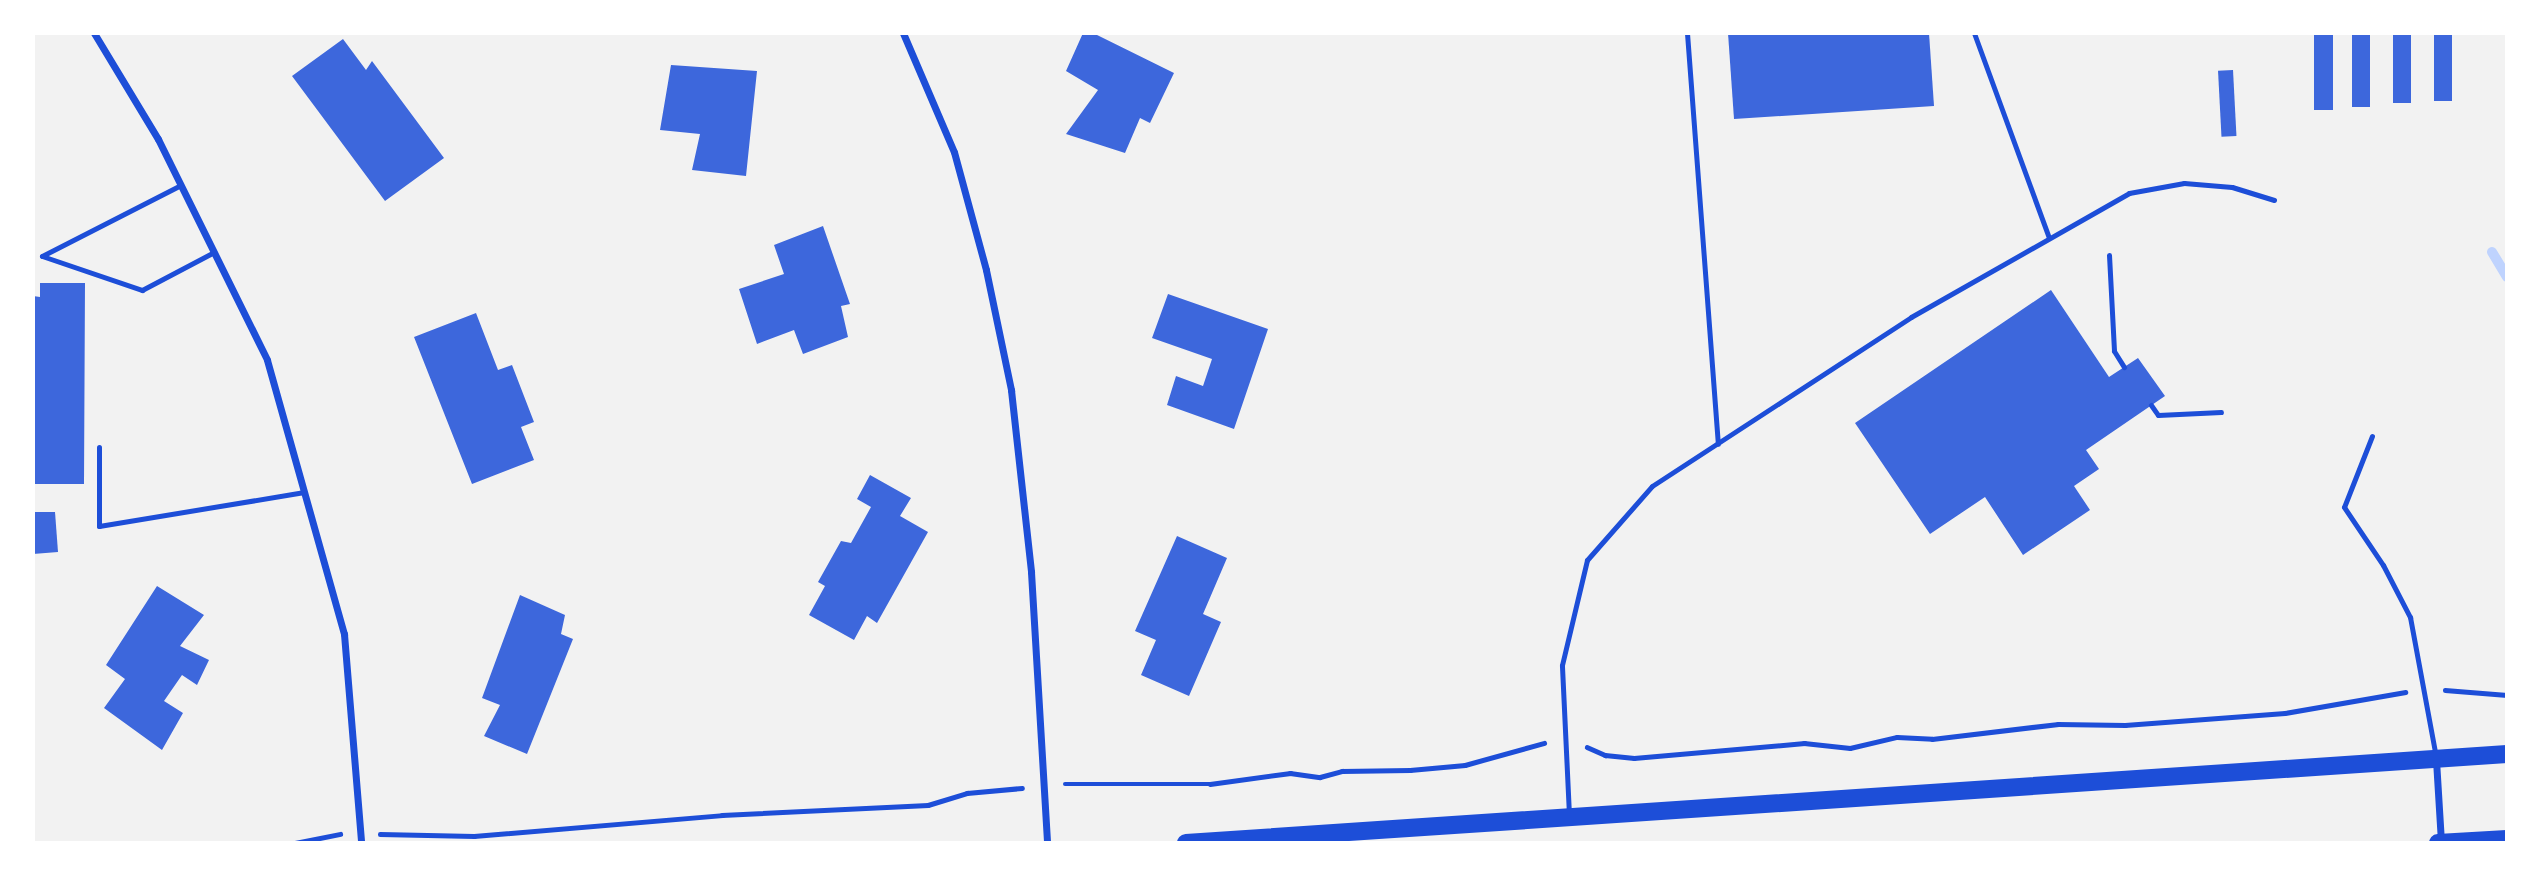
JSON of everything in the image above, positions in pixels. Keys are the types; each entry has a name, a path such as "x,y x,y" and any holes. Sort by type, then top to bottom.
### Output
{"main road":[{"path":"1186,843 2507,754"},
{"path":"2440,843 2507,839"}],"street":[{"path":"94,33 181,185 267,360 344,634 361,843"},
{"path":"903,33 954,152 986,270 1011,390 1031,572 1047,843"},
{"path":"2437,760 2440,843"}],"lane":[{"path":"1687,33 1718,444"},
{"path":"1975,33 2049,238"},
{"path":"1570,819 1562,665 1587,560 1652,486 1911,317 2129,192 2184,183 2232,187 2274,200"},
{"path":"181,185 42,256 142,290 214,252"},
{"path":"2109,254 2114,351 2124,367"},
{"path":"2151,405 2158,415 2221,412"},
{"path":"2372,436 2344,507 2383,565 2410,618 2437,760"},
{"path":"99,447 99,526 304,492"}],"path":[{"path":"295,843 360,832 474,836 655,820 928,805 967,793 1044,784 1210,784 1290,774 1320,777 1342,771 1410,770 1465,765 1518,747 1565,740 1605,755 1634,758 1804,743 1850,748 1897,737 1931,740 2058,724 2125,725 2285,713 2378,694 2424,691 2507,695"}],"building":[{"path":"1083,33 1093,33 1174,73 1150,123 1140,118 1125,153 1066,134 1098,90 1066,71"},
{"path":"1728,33 1929,33 1934,106 1734,119"},
{"path":"2314,33 2333,33 2333,110 2314,110"},
{"path":"2352,33 2370,33 2370,107 2352,107"},
{"path":"2393,33 2411,33 2411,103 2393,103"},
{"path":"2434,33 2452,33 2452,101 2434,101"},
{"path":"343,39 366,70 372,61 444,158 385,201 292,76"},
{"path":"671,65 757,71 746,176 692,170 700,134 660,130"},
{"path":"2233,70 2236,136 2221,137 2218,71"},
{"path":"823,226 850,304 841,306 848,337 803,354 794,330 757,344 739,289 784,274 774,245"},
{"path":"40,283 85,283 84,484 33,484 33,296 40,297"},
{"path":"2051,290 2109,377 2138,358 2165,396 2086,450 2099,469 2074,486 2090,510 2023,555 1985,497 1930,534 1855,423"},
{"path":"1168,294 1268,329 1234,429 1167,405 1176,376 1203,386 1212,359 1152,338"},
{"path":"476,313 498,370 512,365 534,422 521,427 534,460 472,484 414,337"},
{"path":"870,475 911,498 900,516 928,532 877,623 867,616 854,640 809,615 825,586 818,582 841,541 851,543 871,507 857,499"},
{"path":"33,512 55,512 58,552 33,554"},
{"path":"1177,536 1227,558 1203,614 1221,622 1189,696 1141,675 1156,640 1135,631"},
{"path":"157,586 204,615 180,646 209,660 197,685 182,675 164,701 183,713 162,750 104,708 125,679 106,665"},
{"path":"520,595 565,615 561,634 573,639 527,754 484,736 500,705 482,698"}],"waterway":[{"path":"2492,252 2507,277"}]}
